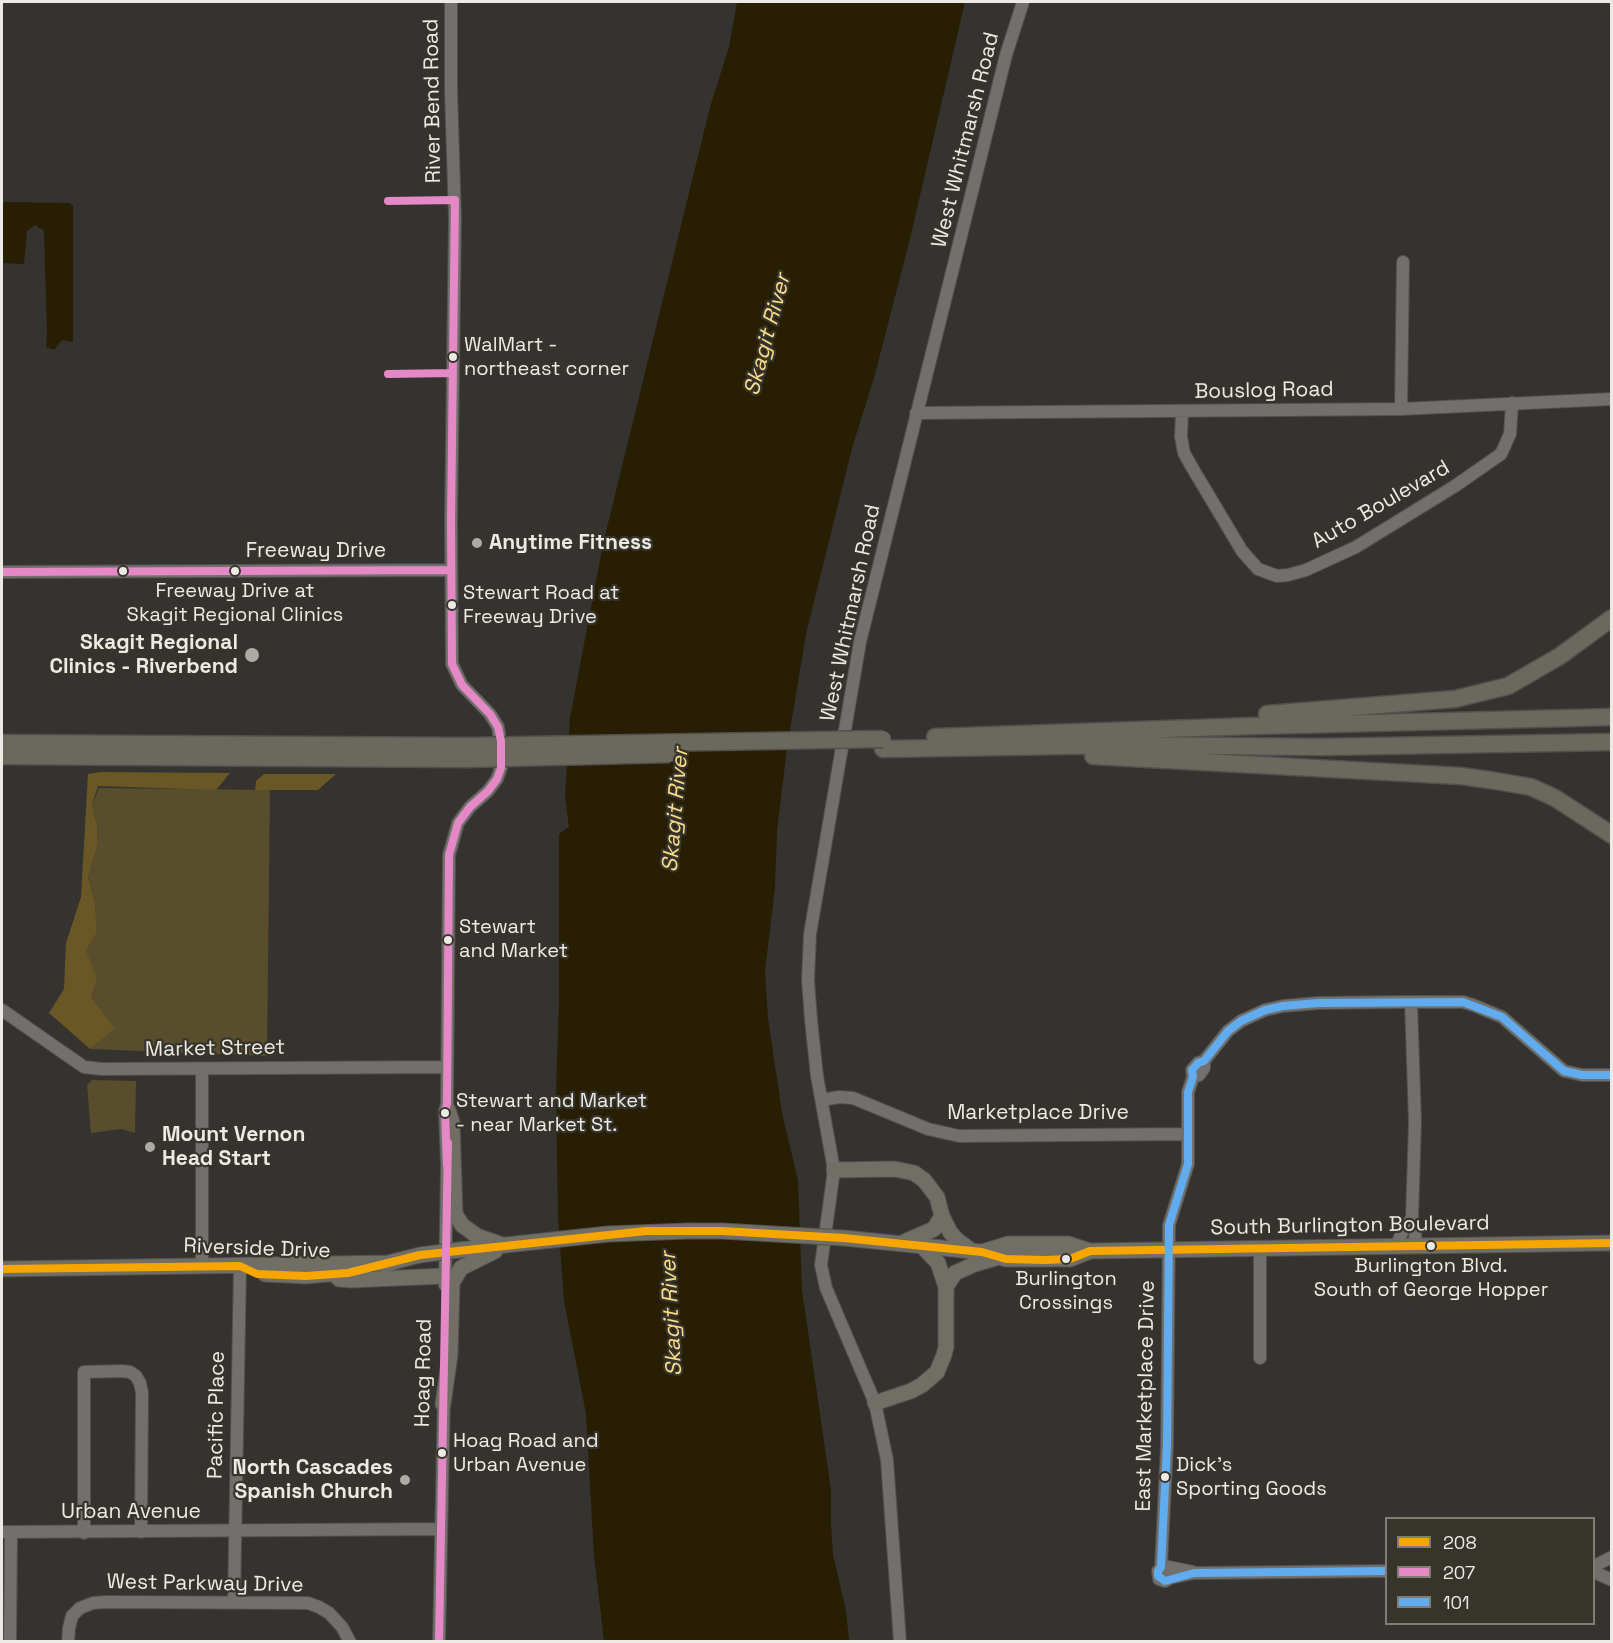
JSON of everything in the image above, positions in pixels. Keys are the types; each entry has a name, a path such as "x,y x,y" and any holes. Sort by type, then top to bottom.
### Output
{"highway":[{"path":"883,744 1120,723 1320,711 1455,699 1508,686 1560,656 1611,618"},
{"path":"1592,633 1611,633"},
{"path":"943,737 1241,726 1611,717"},
{"path":"2,742 467,753"},
{"path":"2,756 164,757 467,753 883,744 1006,747 1321,747 1611,742"},
{"path":"1006,747 1077,755 1469,777 1531,787 1555,798 1611,835"},
{"path":"2,766 93,764 164,757"},
{"path":"1589,820 1611,820"}],"main road":[{"path":"447,1107 452,1122 455,1214 462,1225 477,1236 513,1245"},
{"path":"834,1170 895,1169 914,1173 932,1189 941,1206 942,1216 957,1240 977,1252"},
{"path":"901,1243 934,1229 942,1216"},
{"name":"South Burlington Boulevard","path":"688,1231 722,1230 901,1243 977,1252 1006,1259 1070,1259 1090,1251"},
{"name":"Riverside Drive","path":"2,1269 240,1266 257,1274 306,1276 348,1273 420,1255 452,1250 608,1234 688,1231"},
{"name":"South Burlington Boulevard","path":"977,1252 1008,1244 1069,1244 1090,1251 1611,1243"},
{"path":"444,1404 450,1355 452,1282 461,1268 513,1245"},
{"path":"875,1403 911,1391 929,1380 937,1372 946,1347 946,1287 938,1263 921,1245"},
{"path":"946,1287 955,1273 999,1257"},
{"path":"240,1266 391,1263"},
{"path":"306,1276 351,1280 445,1276"}],"street":[{"name":"River Bend Road","path":"452,2 451,92 455,200 450,570 452,664 462,685 490,714 498,727 502,753"},
{"name":"West Whitmarsh Road","path":"900,1641 887,1460 875,1403 826,1288 821,1265 834,1170 817,1076 808,980 810,934 860,642 1006,56 1023,2"},
{"path":"1401,409 1402,262"},
{"name":"Bouslog Road","path":"916,413 1401,409 1611,399"},
{"name":"Auto Boulevard","path":"1182,412 1181,437 1184,453 1242,551 1258,569 1273,576 1288,576 1356,547 1455,486 1501,454 1510,434 1512,403"},
{"name":"Freeway Drive","path":"2,572 450,570"},
{"name":"Hoag Road","path":"439,1641 445,1276 452,1250 447,1165 449,1159 447,1067 449,855 458,823 497,779 501,768 502,753"},
{"path":"1416,1247 1412,1218 1415,1122 1412,1002 1463,1002 1485,1009 1502,1017 1563,1071 1582,1076 1611,1075"},
{"name":"East Marketplace Drive","path":"1385,1571 1194,1573 1167,1570 1162,1543 1167,1445 1169,1225 1188,1164 1188,1092 1193,1077 1192,1070 1198,1063 1204,1061 1228,1031 1241,1021 1265,1010 1283,1006 1318,1003 1412,1002"},
{"name":"Market Street","path":"2,1010 84,1067 202,1069 447,1067"},
{"path":"202,1069 202,1266"},
{"name":"Marketplace Drive","path":"822,1100 840,1097 853,1098 928,1129 959,1136 1187,1134"},
{"path":"1396,1247 1403,1230 1412,1218"},
{"path":"1260,1247 1260,1358"},
{"name":"Pacific Place","path":"234,1602 240,1266"},
{"path":"84,1533 84,1372 130,1372 140,1383 142,1394 141,1532"},
{"name":"Urban Avenue","path":"6,1532 441,1529"},
{"path":"6,1532 10,1641"},
{"name":"West Parkway Drive","path":"68,1641 72,1616 80,1608 93,1603 234,1602 308,1603 329,1613 342,1627 350,1641"}],"shaded area":[{"path":"101,772 230,773 216,790 98,786 92,805 98,843 88,878 95,902 97,932 86,951 97,978 91,997 115,1028 90,1049 49,1013 64,989 66,943 81,897 88,774"},
{"path":"264,774 336,774 318,790 255,790 256,781"},
{"path":"99,788 270,790 267,1056 90,1049 114,1027 91,997 86,951 97,932 95,902 88,878 98,843 92,805"},
{"path":"92,1080 136,1081 135,1133 121,1129 91,1133 87,1085"}],"water":[{"name":"Skagit River","path":"737,2 965,2 909,243 874,378 852,448 806,634 787,748 777,831 775,887 765,971 768,1018 782,1113 798,1180 802,1290 831,1490 833,1555 846,1610 849,1641 604,1641 594,1556 586,1414 564,1301 558,1218 556,1092 559,1000 559,834 569,827 565,796 570,718 603,544 710,107 729,47"},
{"path":"2,202 70,203 73,206 73,342 62,340 54,350 46,347 44,231 35,225 27,231 24,264 2,262"}],"transit line":[{"name":"207","path":"388,201 455,200 451,521 452,664 462,685 490,714 498,727 501,741 501,768 497,779 458,823 449,855 447,1104 445,1111 447,1165"},
{"name":"207","path":"388,374 453,373"},
{"name":"207","path":"2,572 450,570"},
{"name":"101","path":"1385,1571 1194,1573 1165,1581 1158,1576 1161,1567 1167,1445 1169,1225 1188,1164 1188,1092 1193,1077 1192,1070 1198,1063 1204,1061 1228,1031 1241,1021 1265,1010 1318,1003 1463,1002 1502,1017 1564,1071 1582,1075 1612,1075"},
{"name":"207","path":"439,1642 448,1143"},
{"name":"208","path":"2,1269 240,1266 257,1274 306,1276 348,1273 420,1255 646,1231 722,1231 844,1238 982,1252 1006,1259 1044,1260 1070,1259 1090,1251 1612,1243"}],"place":[{"name":"WalMart - northeast corner","path":"453,357"},
{"name":"Anytime Fitness","path":"477,543"},
{"name":"Freeway Drive at Skagit Regional Clinics","path":"235,571"},
{"name":"Stewart Road at Freeway Drive","path":"452,605"},
{"name":"Skagit Regional Clinics - Riverbend","path":"252,655"},
{"name":"Stewart and Market","path":"448,940"},
{"name":"Stewart and Market - near Market St.","path":"445,1113"},
{"name":"Mount Vernon Head Start","path":"150,1147"},
{"name":"Burlington Blvd. South of George Hopper","path":"1431,1246"},
{"name":"Burlington Crossings","path":"1066,1259"},
{"name":"Hoag Road and Urban Avenue","path":"442,1453"},
{"name":"Dick's Sporting Goods","path":"1165,1477"},
{"name":"North Cascades Spanish Church","path":"405,1480"}]}
